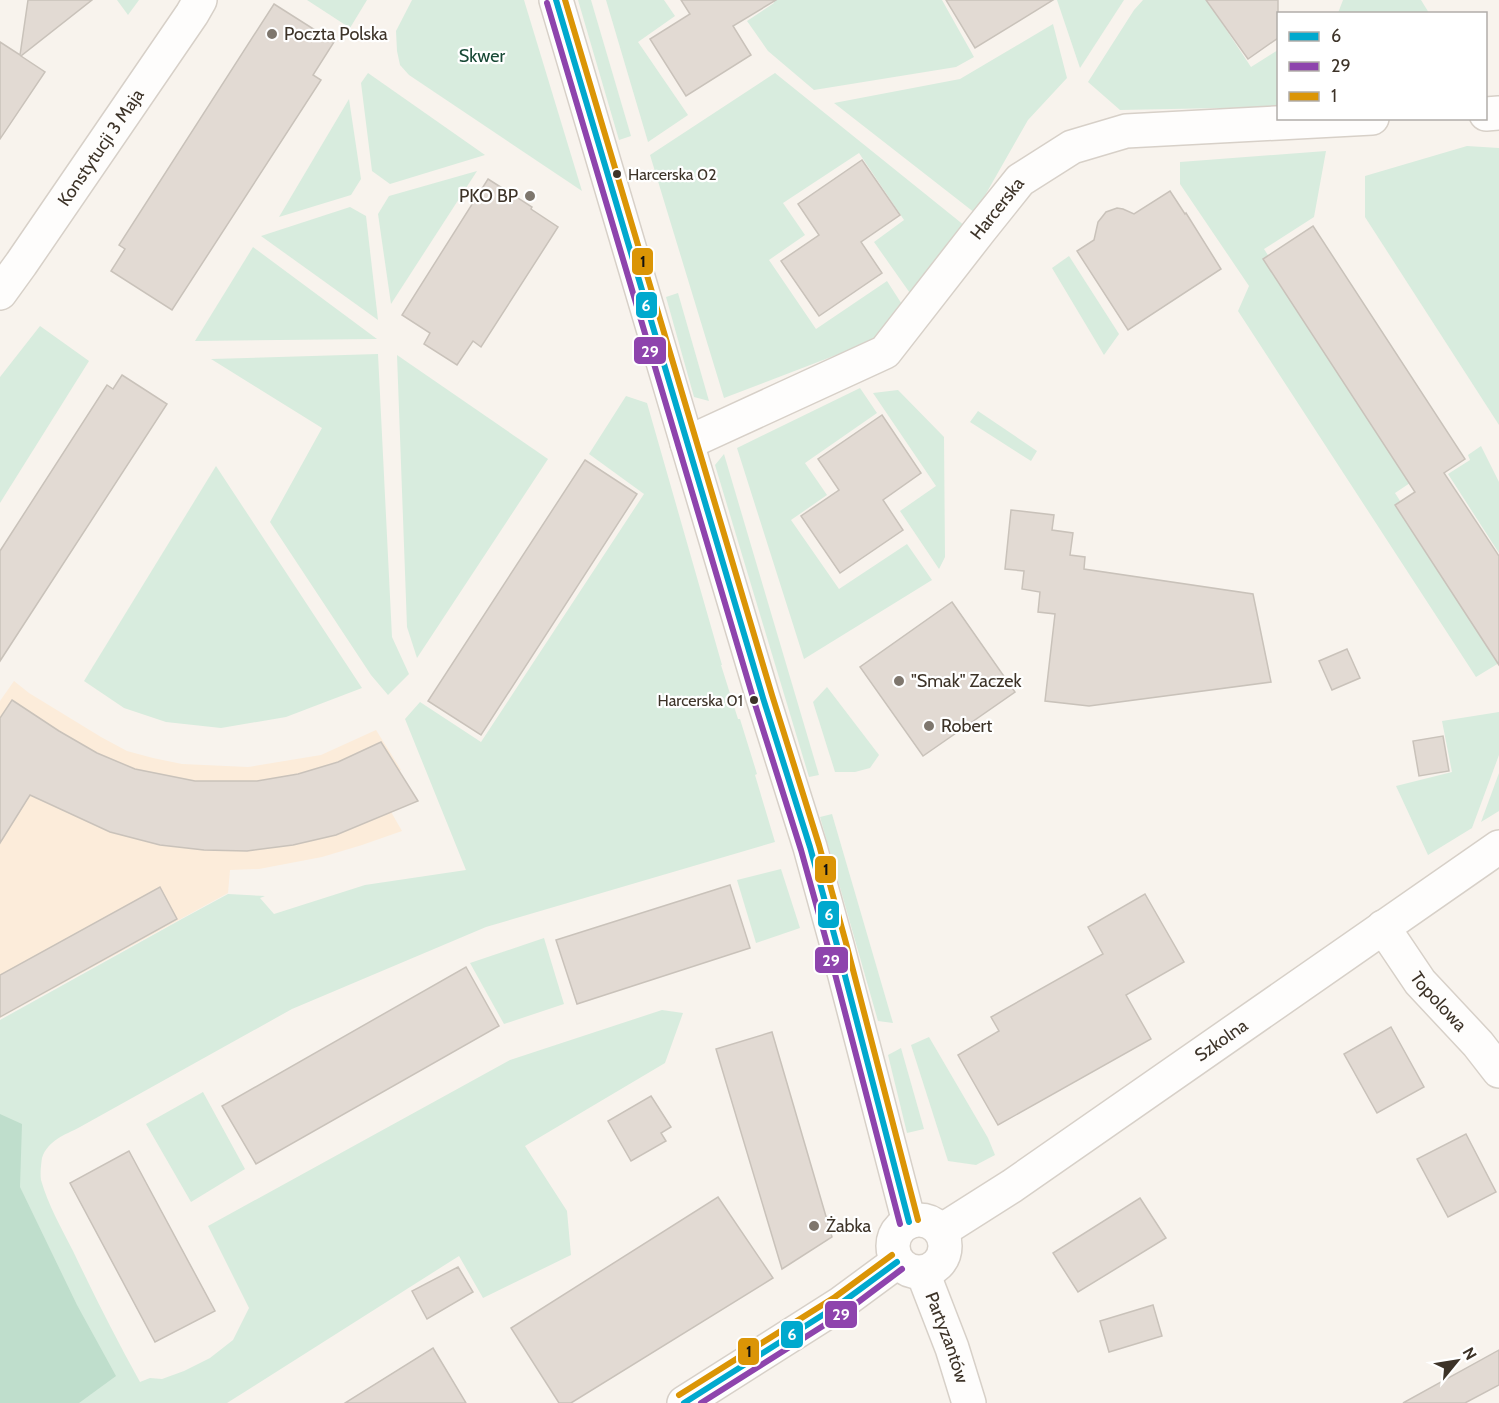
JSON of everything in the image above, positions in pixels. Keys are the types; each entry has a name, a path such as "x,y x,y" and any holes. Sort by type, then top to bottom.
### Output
{"street":[{"name":"Konstytucji 3 Maja","path":"0,293 200,0"},
{"path":"556,0 763,698 810,847 909,1222"},
{"name":"Harcerska","path":"687,443 885,352 1020,180 1072,147 1126,131 1334,120"},
{"name":"Szkolna","path":"941,1231 1012,1186 1499,847"},
{"name":"Topolowa","path":"1383,927 1420,982 1478,1044 1499,1071"},
{"path":"684,1403 840,1304 910,1267 933,1269 941,1261 945,1251 945,1240 941,1231 934,1224 918,1220 899,1228 893,1239 893,1250 910,1267"},
{"name":"Partyzantów","path":"910,1267 952,1348 969,1403"}],"shaded area":[{"path":"14,681 29,693 127,751 182,764 248,767 321,755 376,730 401,770 375,784 402,831 322,857 259,869 230,870 228,893 0,1018 0,701"}],"green space":[{"path":"117,0 139,0 128,15"},
{"path":"307,0 367,0 350,28"},
{"name":"Skwer","path":"412,0 524,0 582,191 409,75 400,65 396,31"},
{"path":"578,0 591,0 631,136 619,140"},
{"path":"606,0 664,0 675,16 638,42 688,115 648,142"},
{"path":"773,0 942,0 974,57 956,67 814,90 768,51 747,21 774,3"},
{"path":"1057,0 1124,0 1080,68"},
{"path":"1143,0 1211,0 1208,2 1251,67 1277,51 1277,107 1120,110 1088,82 1134,10"},
{"path":"1343,0 1421,0 1428,12 1338,12"},
{"path":"1053,24 1067,78 1028,120 975,213 834,103 960,79"},
{"path":"368,73 485,155 390,184 372,171 361,83"},
{"path":"775,73 965,226 912,296 874,242 904,220 859,153 783,203 805,235 769,260 816,329 887,281 905,309 883,337 724,398 650,155"},
{"path":"349,99 361,179 351,195 279,217"},
{"path":"1467,146 1499,148 1499,425 1365,217 1365,176"},
{"path":"1326,151 1314,217 1264,249 1413,481 1395,493 1497,652 1499,663 1476,677 1238,311 1249,286 1180,184 1180,162"},
{"path":"477,171 391,304 378,214 389,196"},
{"path":"350,207 366,216 378,320 261,236"},
{"path":"253,247 377,339 195,341"},
{"path":"1069,256 1119,334 1104,355 1052,268"},
{"path":"678,293 709,401 694,397 666,297"},
{"path":"40,326 89,361 0,503 0,377"},
{"path":"378,354 392,637 409,674 388,695 371,675 270,522 322,428 211,359"},
{"path":"397,355 548,459 417,658 407,627"},
{"path":"860,388 877,413 805,463 827,495 791,520 839,589 907,544 932,580 804,659 737,448"},
{"path":"898,390 944,437 945,557 939,569 900,511 936,486 873,393"},
{"path":"626,396 647,403 721,665 757,774 755,775 775,842 486,927 292,1009 58,1139 45,1152 41,1169 41,1180 51,1208 140,1382 150,1378 162,1379 210,1358 233,1340 249,1308 208,1226 510,1060 662,1010 683,1013 665,1063 525,1146 567,1211 571,1255 483,1298 459,1256 227,1403 0,1403 0,1020 228,894 265,896 260,898 274,914 365,885 466,870 405,719 420,702 481,742 644,494 589,454"},
{"path":"978,411 1037,451 1031,461 970,422"},
{"path":"1481,446 1499,482 1499,553 1448,474 1470,460 1468,455"},
{"path":"724,454 819,775 809,777 715,465"},
{"path":"216,466 362,688 286,717 221,728 166,722 124,708 84,681"},
{"path":"827,687 879,755 870,768 855,772 835,772 813,702"},
{"path":"1499,712 1499,755 1472,828 1428,855 1396,786 1452,772 1442,721"},
{"path":"1499,773 1499,811 1481,822"},
{"path":"832,814 893,1023 878,1021 820,817"},
{"path":"781,869 800,928 756,943 737,880"},
{"path":"544,938 564,1004 504,1024 470,963"},
{"path":"929,1037 988,1138 995,1155 976,1165 948,1161 911,1045"},
{"path":"901,1048 924,1129 907,1133 888,1055"},
{"path":"203,1092 245,1169 191,1202 146,1124"},
{"path":"0,1114 22,1124 20,1187 77,1305 116,1376 79,1403 0,1403"}],"building":[{"path":"28,0 92,0 21,56 45,72 0,139 0,42 20,55"},
{"path":"681,0 776,0 733,26 751,55 686,96 650,39 690,14"},
{"path":"946,0 1053,0 975,48"},
{"path":"1206,0 1278,0 1277,39 1248,59"},
{"path":"274,4 334,42 313,75 321,80 172,310 111,271 125,249 119,245"},
{"path":"862,160 900,215 861,242 882,273 819,316 781,261 819,235 798,204"},
{"path":"488,179 558,227 481,347 473,341 457,365 424,344 430,333 402,315"},
{"path":"1170,191 1221,269 1128,330 1077,251 1094,240 1098,222 1106,212 1117,208 1134,214"},
{"path":"1313,226 1465,459 1444,473 1499,556 1499,665 1395,505 1415,492 1263,259"},
{"path":"122,375 167,404 0,661 0,551 107,385 113,389"},
{"path":"882,415 921,473 883,500 903,530 840,573 801,516 839,490 818,459"},
{"path":"585,460 637,494 481,735 428,701"},
{"path":"1011,510 1054,515 1052,530 1073,533 1070,555 1085,557 1084,569 1253,594 1271,682 1089,706 1045,701 1055,614 1038,612 1040,592 1022,589 1024,571 1005,569"},
{"path":"952,602 1015,692 923,756 860,667"},
{"path":"1347,649 1360,678 1332,690 1319,661"},
{"path":"12,700 97,753 135,769 195,781 257,781 298,774 338,762 381,742 418,801 336,835 293,845 247,851 204,850 160,845 110,832 30,795 0,843 0,718"},
{"path":"1443,736 1449,771 1419,776 1413,741"},
{"path":"730,885 750,948 577,1004 556,940"},
{"path":"160,887 177,919 0,1017 0,975"},
{"path":"1145,894 1184,962 1126,995 1151,1039 998,1125 958,1055 999,1031 991,1017 1103,954 1088,927"},
{"path":"466,967 499,1026 256,1164 222,1106"},
{"path":"1391,1027 1424,1087 1377,1113 1344,1054"},
{"path":"772,1032 832,1237 782,1269 716,1049"},
{"path":"651,1096 671,1127 661,1133 666,1141 631,1161 608,1121"},
{"path":"1466,1134 1496,1192 1448,1217 1417,1159"},
{"path":"129,1151 215,1311 155,1342 70,1183"},
{"path":"718,1197 773,1278 571,1403 559,1403 511,1328"},
{"path":"1140,1198 1166,1238 1078,1292 1053,1253"},
{"path":"458,1267 473,1292 427,1319 412,1291"},
{"path":"1153,1305 1162,1336 1109,1352 1100,1321"},
{"path":"433,1348 466,1403 345,1403"},
{"path":"1499,1350 1499,1385 1465,1403 1403,1403"}],"transit line":[{"name":"6","path":"556,0 763,698 810,847 909,1222"},
{"name":"1","path":"565,0 772,695 819,845 918,1220"},
{"name":"29","path":"547,3 754,701 801,850 900,1224"},
{"name":"1","path":"679,1395 835,1297 892,1255"},
{"name":"6","path":"684,1403 840,1304 897,1262"},
{"name":"29","path":"701,1403 845,1312 902,1269"}],"place":[{"name":"Poczta Polska","path":"272,34"},
{"name":"Harcerska 02","path":"617,174"},
{"name":"PKO BP","path":"530,196"},
{"name":"\"Smak\" Zaczek","path":"899,681"},
{"name":"Harcerska 01","path":"754,700"},
{"name":"Robert","path":"929,726"},
{"name":"Żabka","path":"814,1226"}]}
